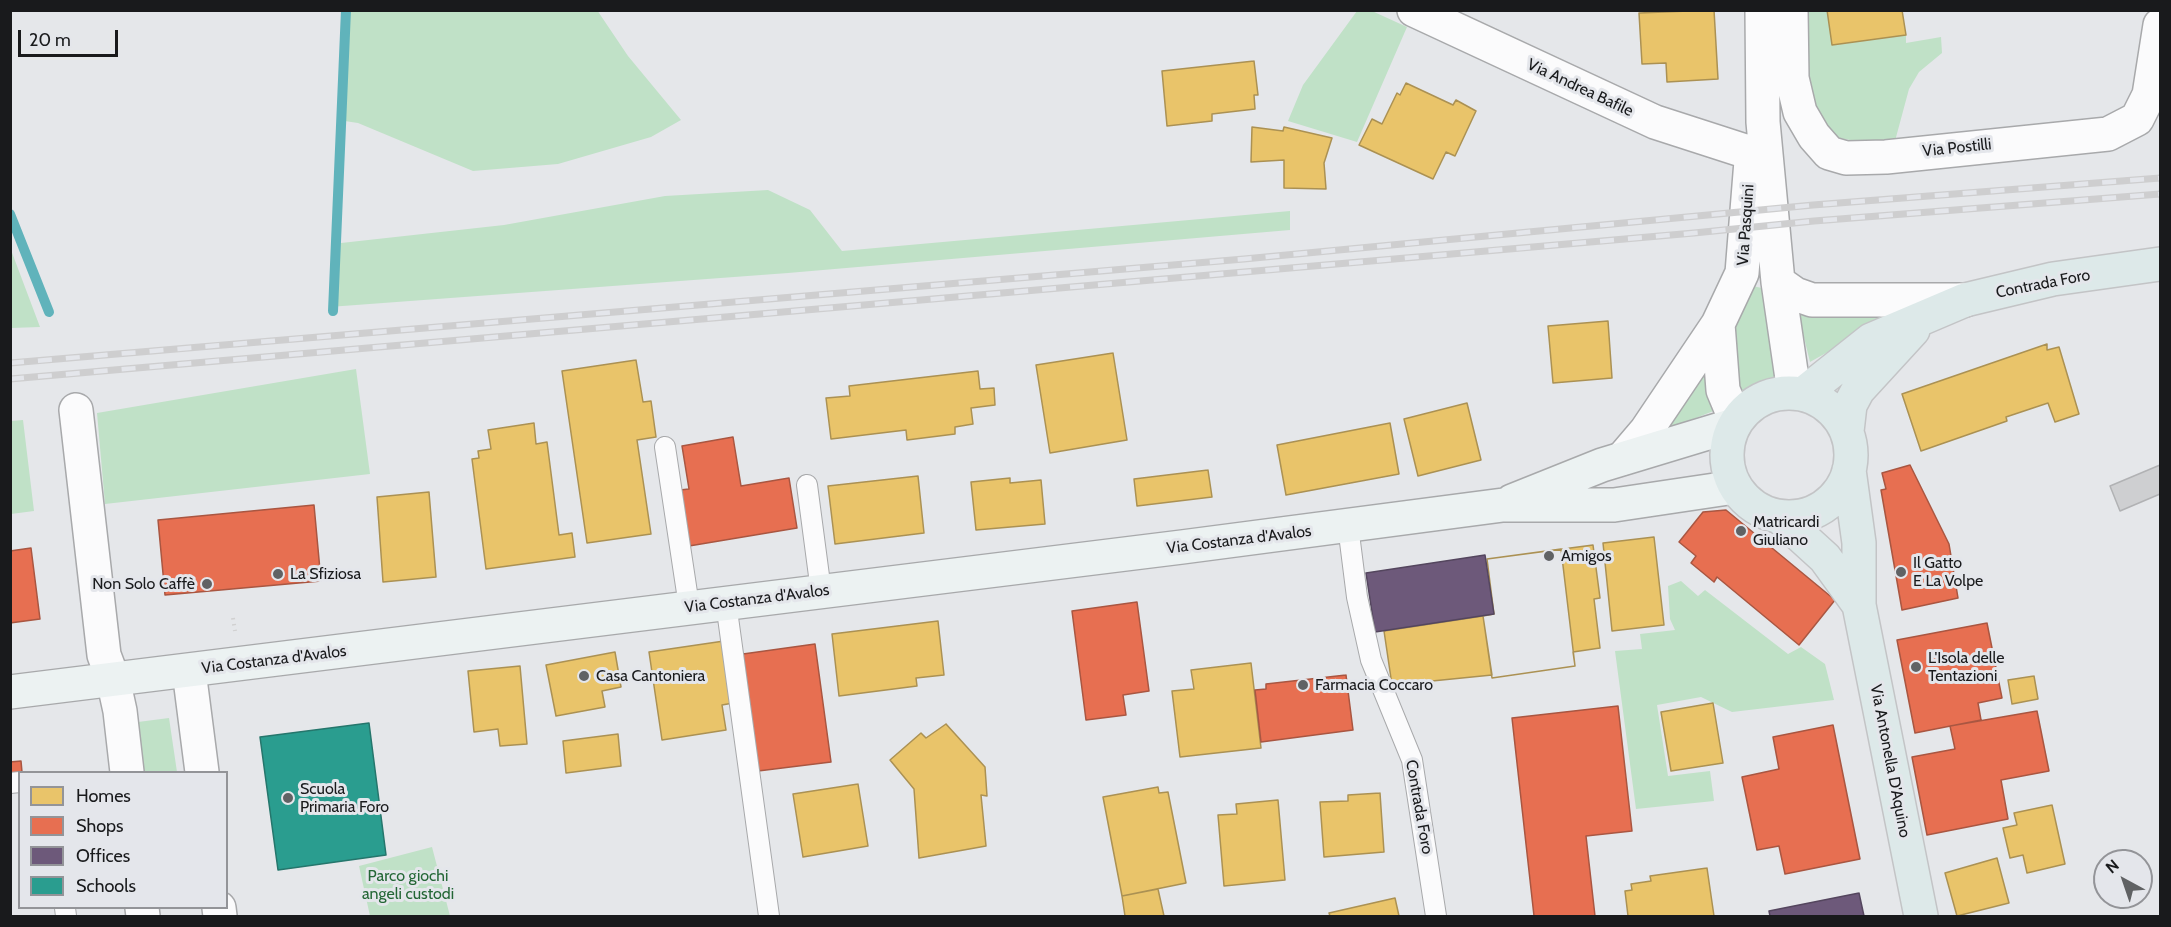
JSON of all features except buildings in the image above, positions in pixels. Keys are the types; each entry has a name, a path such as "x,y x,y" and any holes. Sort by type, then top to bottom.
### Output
{"main road":[{"name":"Contrada Foro","path":"1799,393 1871,340 1929,313 1965,300 2053,279 2160,264"},
{"name":"Contrada Foro","path":"1847,431 1850,405 1862,384 1929,313"},
{"path":"1777,393 1799,393 1834,411 1847,431 1851,450 1849,470 1842,486 1831,501 1816,511 1798,517 1780,517 1750,504 1735,487 1728,472 1726,456 1728,440 1735,423 1747,408 1777,393"},
{"name":"Via Costanza d'Avalos","path":"1503,505 1551,483 1735,423"},
{"name":"Via Antonella D'Aquino","path":"1849,470 1858,543 1859,606 1920,916"},
{"name":"Via Costanza d'Avalos","path":"10,692 1503,505 1614,505 1735,487"},
{"name":"Via Antonella D'Aquino","path":"1780,517 1825,558 1859,606"}],"street":[{"name":"Via Andrea Bafile","path":"1414,10 1655,122 1751,153"},
{"name":"Via Pasquini","path":"1762,10 1763,122 1778,282"},
{"name":"Via Postilli","path":"1791,10 1792,78 1800,112 1814,136 1829,153 1846,158 1886,157 1932,150 2108,134 2137,119 2149,95 2160,25"},
{"name":"Via Pasquini","path":"1718,324 1742,273 1751,153 1763,122"},
{"path":"1778,282 1795,294 1812,300 1965,300"},
{"path":"1778,282 1799,393"},
{"path":"1718,324 1722,390 1735,423"},
{"path":"1623,458 1646,431 1718,324"},
{"path":"76,410 104,655 113,679 120,711 127,771"},
{"path":"189,670 202,771"}],"lane":[{"path":"664,447 689,606"},
{"path":"807,485 820,591"},
{"name":"Contrada Foro","path":"1348,526 1357,597 1371,660 1412,760 1436,916"},
{"path":"726,603 769,916"}],"path":[{"path":"233,618 235,632"}],"green space":[{"path":"597,10 628,56 681,120 651,137 558,164 473,171 358,123 338,120 342,11"},
{"path":"1357,11 1372,11 1407,27 1357,142 1288,121 1303,85"},
{"path":"1793,11 1827,11 1833,45 1906,35 1906,43 1941,37 1942,53 1919,72 1909,89 1895,141 1862,142 1833,137 1817,125"},
{"path":"768,190 810,210 842,251 1290,211 1290,230 788,273 329,307 332,244 504,225 665,196"},
{"path":"11,250 40,327 11,328"},
{"path":"1752,286 1767,289 1779,374 1736,398 1730,336"},
{"path":"1894,307 1858,335 1810,362 1798,313 1819,316"},
{"path":"1708,366 1716,410 1663,431 1689,399"},
{"path":"356,369 370,474 105,504 97,413"},
{"path":"23,420 34,511 11,514 11,421"},
{"path":"1681,581 1698,596 1705,590 1788,654 1801,647 1825,664 1834,700 1732,712 1701,697 1657,705 1668,776 1710,771 1714,801 1636,809 1615,651 1642,649 1640,634 1675,630 1670,619 1668,586"},
{"path":"169,718 177,771 144,771 138,722"},
{"name":"Parco giochi angeli custodi","path":"432,847 450,916 370,916 359,866"}],"waterway":[{"path":"333,311 346,10"},
{"path":"10,214 49,312"}],"railway":[{"path":"10,363 1244,259 1813,205 2160,178"},
{"path":"10,379 1814,221 2160,194"}],"place":[{"name":"Matricardi Giuliano","path":"1741,531"},
{"name":"Amigos","path":"1549,556"},
{"name":"Il Gatto E La Volpe","path":"1901,572"},
{"name":"La Sfiziosa","path":"278,574"},
{"name":"Non Solo Caffè","path":"207,584"},
{"name":"L'Isola delle Tentazioni","path":"1916,667"},
{"name":"Casa Cantoniera","path":"584,676"},
{"name":"Farmacia Coccaro","path":"1303,685"},
{"name":"Scuola Primaria Foro","path":"288,798"}]}
